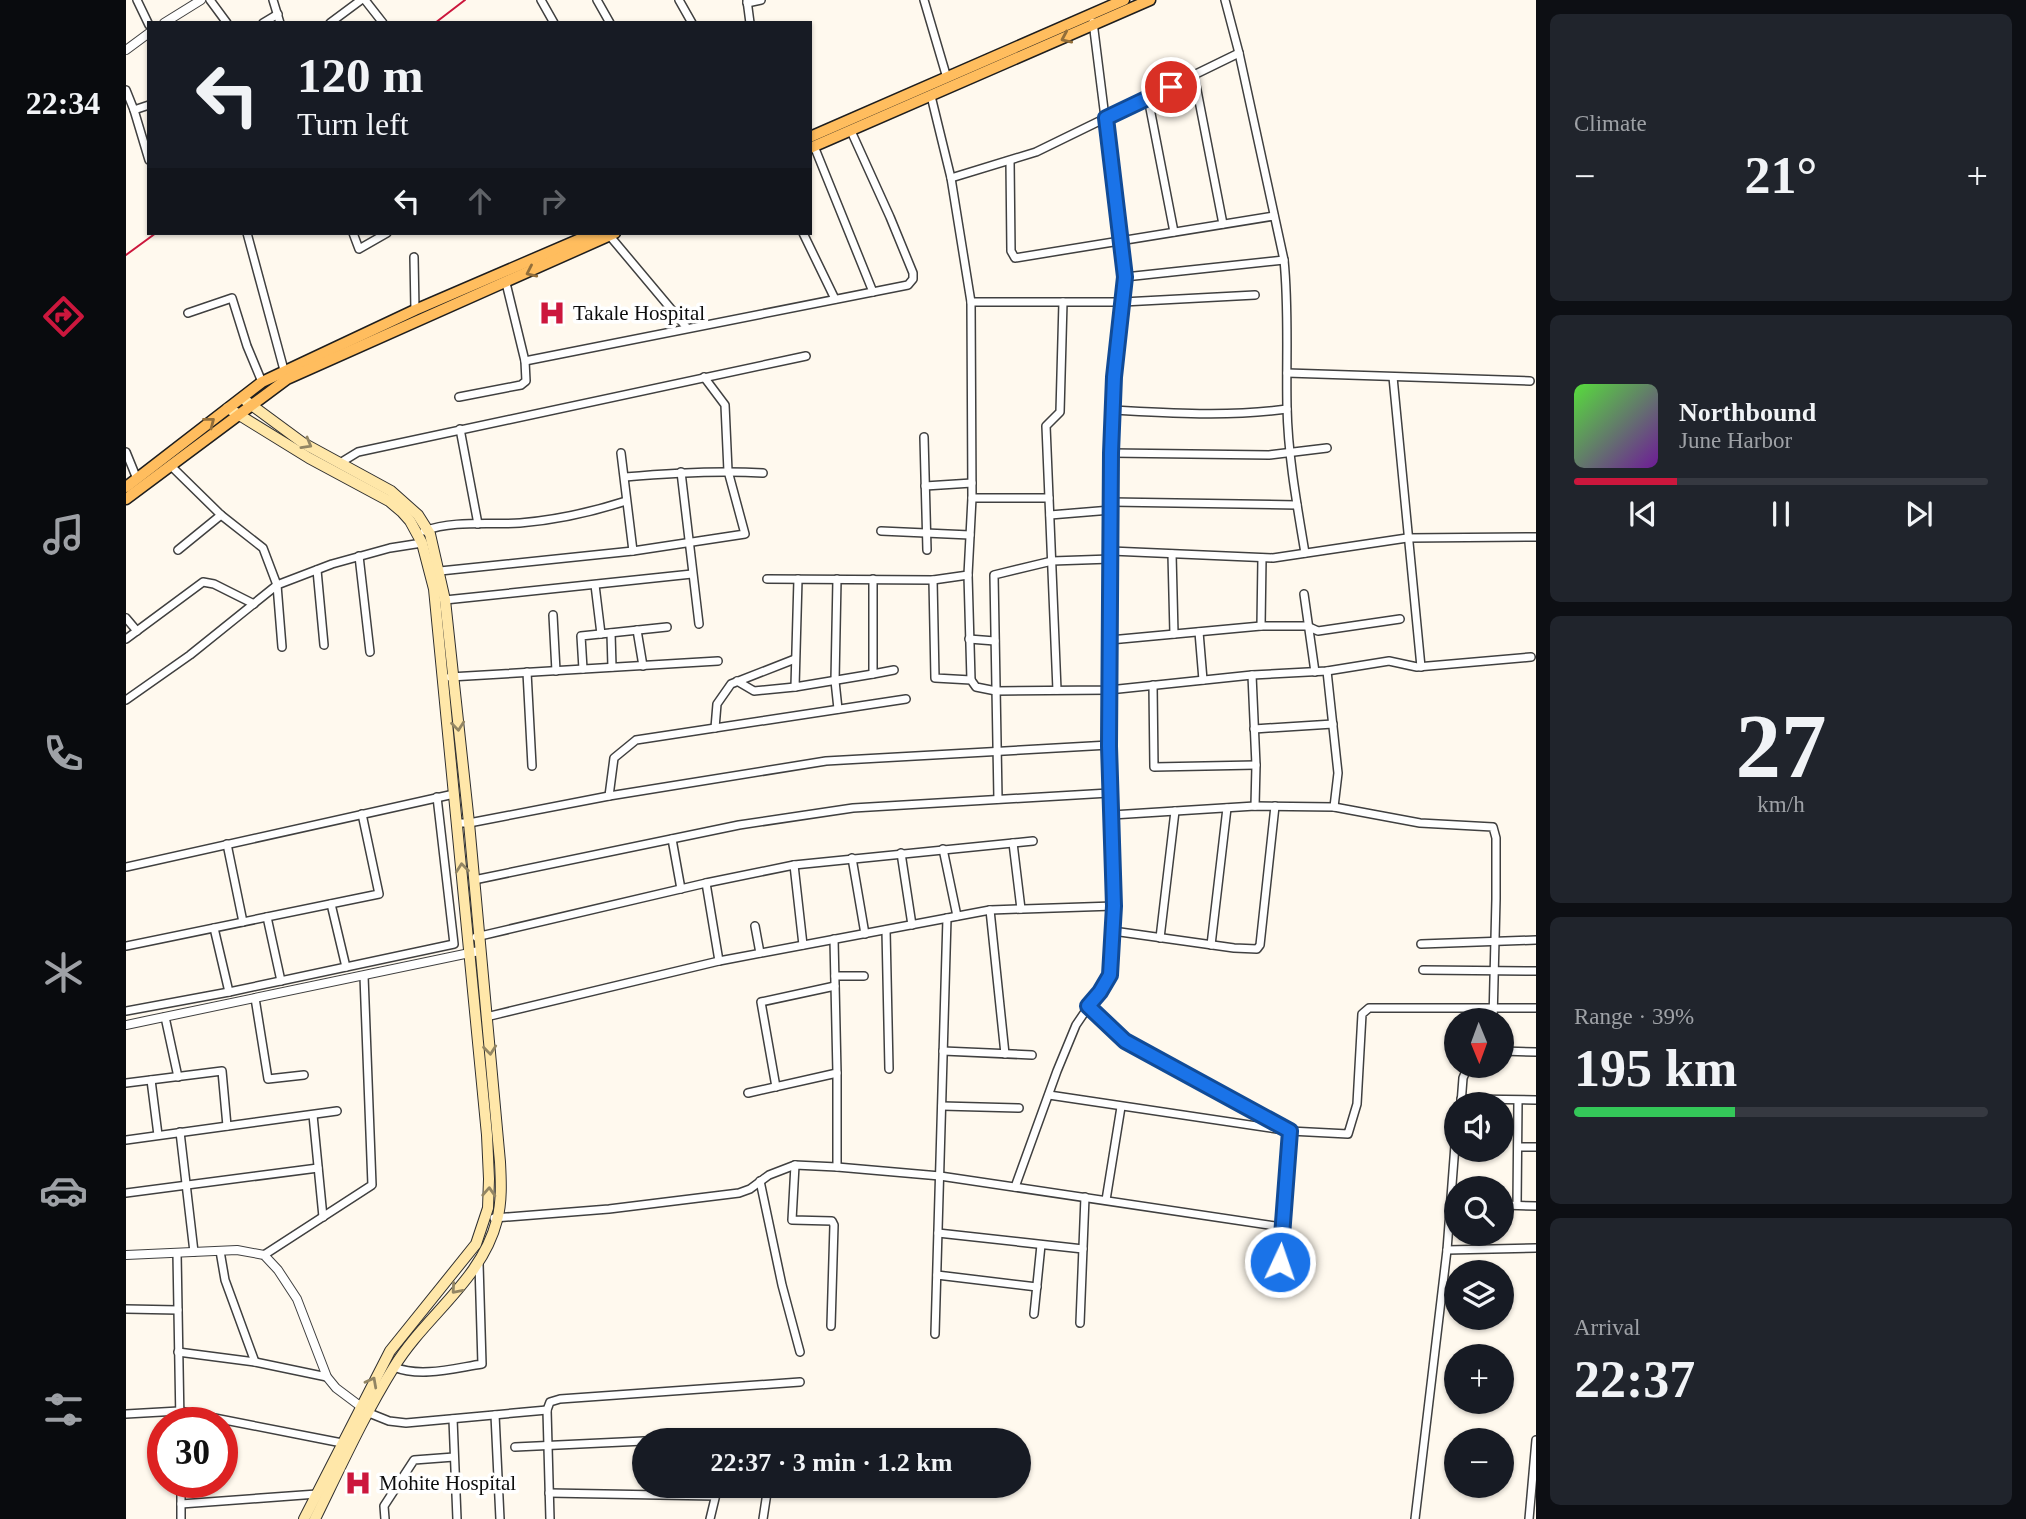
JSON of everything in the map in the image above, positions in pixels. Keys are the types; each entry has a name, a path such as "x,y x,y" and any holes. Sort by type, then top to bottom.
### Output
{"main road":[{"path":"812,144 851,131 931,96 1093,20 1124,0"},
{"path":"812,144 947,78 1150,0"},
{"path":"126,499 233,412 242,397 262,382 415,310 588,235"},
{"path":"126,487 233,412 251,405 287,379 610,235"},
{"path":"242,397 303,443 391,491 411,508 428,529 445,600 454,794 486,1017 500,1162 498,1219 478,1264 424,1326 365,1409 342,1443 304,1519"},
{"path":"233,412 309,458 389,501 410,521 422,543 434,589 469,822 474,880 473,937"},
{"path":"315,1519 390,1351 471,1253 485,1216 489,1194 487,1135 475,952"}],"street":[{"path":"126,1 136,0 147,21"},
{"path":"167,21 201,0"},
{"path":"210,0 226,21"},
{"path":"274,0 279,18"},
{"path":"333,21 363,0 381,21"},
{"path":"541,0 553,21"},
{"path":"597,0 609,21"},
{"path":"680,0 691,21"},
{"path":"750,21 747,2 761,0"},
{"path":"924,0 947,78"},
{"path":"1225,0 1284,260 1288,295 1287,410 1305,553"},
{"path":"1015,1187 1076,1026 1110,975 1114,931 1109,746 1111,453 1114,377 1125,277 1093,20"},
{"path":"126,50 147,34"},
{"path":"951,178 1037,152 1239,53"},
{"path":"1194,75 1223,224"},
{"path":"126,90 147,153"},
{"path":"931,96 951,178 971,302 972,498 968,575 971,680 976,687 996,691 1109,690 1252,674 1327,671 1389,661 1421,667 1531,657"},
{"path":"1148,98 1174,232"},
{"path":"134,110 147,106"},
{"path":"525,361 908,285 913,279 913,273 851,131"},
{"path":"812,144 873,292"},
{"path":"1010,161 1011,251 1015,258 1274,216"},
{"path":"248,235 284,370"},
{"path":"354,235 359,249 384,235"},
{"path":"613,235 687,328"},
{"path":"804,235 835,299"},
{"path":"414,257 415,310"},
{"path":"1125,277 1284,260"},
{"path":"459,397 521,385 526,381 525,361 506,283"},
{"path":"971,302 1123,302 1255,295"},
{"path":"188,313 232,298 262,382"},
{"path":"1057,691 1046,426 1060,412 1063,302"},
{"path":"340,463 358,452 806,356"},
{"path":"1287,373 1530,381"},
{"path":"440,571 633,551 745,534 728,471 724,405 704,377"},
{"path":"1393,377 1421,667"},
{"path":"1113,410 1203,414 1287,410"},
{"path":"460,429 478,524"},
{"path":"924,437 926,550"},
{"path":"1111,453 1269,455 1326,448"},
{"path":"126,452 137,479"},
{"path":"621,453 633,551"},
{"path":"170,465 221,515 264,548 277,585 282,647"},
{"path":"681,472 699,624"},
{"path":"625,477 681,472 763,473"},
{"path":"925,486 972,483"},
{"path":"972,498 1049,498"},
{"path":"417,533 428,529 478,524 522,523 595,511 626,501"},
{"path":"1050,515 1111,506 1297,505"},
{"path":"178,550 221,515"},
{"path":"881,531 970,535"},
{"path":"998,799 995,575 1052,561 1111,555 1172,554 1273,558 1407,538 1536,537"},
{"path":"126,700 190,655 277,585 359,556 422,543"},
{"path":"1172,554 1174,634"},
{"path":"359,556 370,652"},
{"path":"1261,626 1262,558"},
{"path":"317,570 324,645"},
{"path":"445,600 692,573"},
{"path":"767,579 933,580 968,575"},
{"path":"795,687 798,579"},
{"path":"837,579 835,681 838,709"},
{"path":"873,579 873,674"},
{"path":"933,580 935,678 971,680"},
{"path":"126,639 203,582 214,584 254,604"},
{"path":"595,585 601,634"},
{"path":"1304,594 1315,672"},
{"path":"553,615 556,671"},
{"path":"126,618 137,631"},
{"path":"1110,640 1261,626 1307,626 1318,631 1399,619"},
{"path":"583,669 581,636 667,627"},
{"path":"638,630 643,666"},
{"path":"1199,632 1203,680"},
{"path":"611,633 612,667"},
{"path":"969,639 995,641"},
{"path":"715,728 717,704 731,684 795,659"},
{"path":"448,678 718,661"},
{"path":"737,681 754,691 835,681 894,670"},
{"path":"1327,671 1338,773 1334,807"},
{"path":"527,672 532,766"},
{"path":"1252,674 1255,806"},
{"path":"1153,685 1154,767 1256,765"},
{"path":"609,796 614,758 636,740 906,699"},
{"path":"1254,729 1333,724"},
{"path":"457,823 826,761 1109,746"},
{"path":"474,880 739,825 853,808 1110,793"},
{"path":"126,867 454,794"},
{"path":"126,1011 454,944 437,797"},
{"path":"1114,931 1253,951 1261,945 1275,806"},
{"path":"1112,815 1227,807 1334,807 1420,823 1493,827 1496,838 1493,1008"},
{"path":"1211,945 1227,807"},
{"path":"1160,938 1175,811"},
{"path":"126,946 379,894 362,814"},
{"path":"672,839 681,888"},
{"path":"473,937 681,888 794,865 1033,841"},
{"path":"1013,843 1021,909"},
{"path":"228,845 243,922"},
{"path":"943,849 957,916"},
{"path":"901,853 912,925"},
{"path":"852,858 865,934"},
{"path":"794,865 803,945"},
{"path":"706,883 719,961"},
{"path":"331,904 346,967"},
{"path":"486,1017 719,961 990,910 1114,906"},
{"path":"990,910 1005,1054"},
{"path":"267,917 281,981"},
{"path":"935,1334 947,918"},
{"path":"755,926 760,953"},
{"path":"214,928 229,992"},
{"path":"886,930 889,1069"},
{"path":"834,940 837,1167"},
{"path":"1421,944 1536,940"},
{"path":"126,1025 475,952"},
{"path":"1423,970 1536,971"},
{"path":"264,1255 372,1185 364,976"},
{"path":"835,976 864,976"},
{"path":"776,1087 761,1002 835,986"},
{"path":"255,999 268,1079 304,1075"},
{"path":"1088,1006 1125,1041 1290,1131"},
{"path":"1514,1009 1536,1008"},
{"path":"1049,1095 1290,1131 1348,1134 1357,1104 1362,1014 1365,1010 1444,1009"},
{"path":"164,1017 178,1077"},
{"path":"943,1051 1032,1055"},
{"path":"1514,1051 1536,1052"},
{"path":"126,1083 222,1071 227,1126"},
{"path":"748,1093 837,1073"},
{"path":"151,1080 158,1135"},
{"path":"1514,1101 1536,1100"},
{"path":"1518,1101 1517,1205 1536,1206"},
{"path":"942,1106 1019,1108"},
{"path":"1106,1200 1121,1107"},
{"path":"126,1140 337,1111"},
{"path":"313,1115 323,1217"},
{"path":"1280,1262 1290,1131"},
{"path":"180,1132 194,1252"},
{"path":"1519,1147 1536,1147"},
{"path":"485,1216 498,1219 716,1197 750,1189 780,1170 795,1165 940,1175 1282,1227"},
{"path":"795,1165 792,1220 832,1221 834,1225 831,1326"},
{"path":"126,1193 318,1168"},
{"path":"760,1181 782,1285 800,1352"},
{"path":"1080,1323 1085,1197"},
{"path":"938,1233 1083,1249"},
{"path":"1034,1314 1041,1245"},
{"path":"1415,1519 1448,1246"},
{"path":"1447,1250 1536,1248"},
{"path":"126,1255 237,1250 264,1255 278,1270 297,1299 327,1377 336,1388 365,1409 398,1423 547,1410"},
{"path":"220,1251 225,1280 255,1362"},
{"path":"177,1253 180,1407"},
{"path":"394,1367 410,1372 423,1372 482,1364 478,1264"},
{"path":"937,1275 1037,1287"},
{"path":"126,1309 178,1310"},
{"path":"178,1352 255,1362 327,1377"},
{"path":"550,1519 547,1410 550,1402 559,1399 800,1382"},
{"path":"126,1415 147,1413"},
{"path":"495,1415 500,1519"},
{"path":"453,1419 457,1519"},
{"path":"238,1422 342,1443"},
{"path":"1529,1519 1536,1440"},
{"path":"515,1447 632,1442"},
{"path":"385,1519 384,1506 414,1460 454,1457"},
{"path":"549,1493 632,1494"},
{"path":"181,1504 317,1494"},
{"path":"181,1498 181,1519"},
{"path":"710,1519 715,1498"},
{"path":"763,1519 766,1498"}],"railway":[{"path":"438,21 465,0"},
{"path":"126,255 153,235"}],"place":[{"name":"Takale Hospital","path":"552,313"},
{"name":"Mohite Hospital","path":"358,1483"}],"route":[{"path":"1171,87 1106,118 1125,277 1114,377 1111,453 1109,746 1113,958 1110,975 1088,1006 1125,1041 1290,1131 1280,1262"}]}
